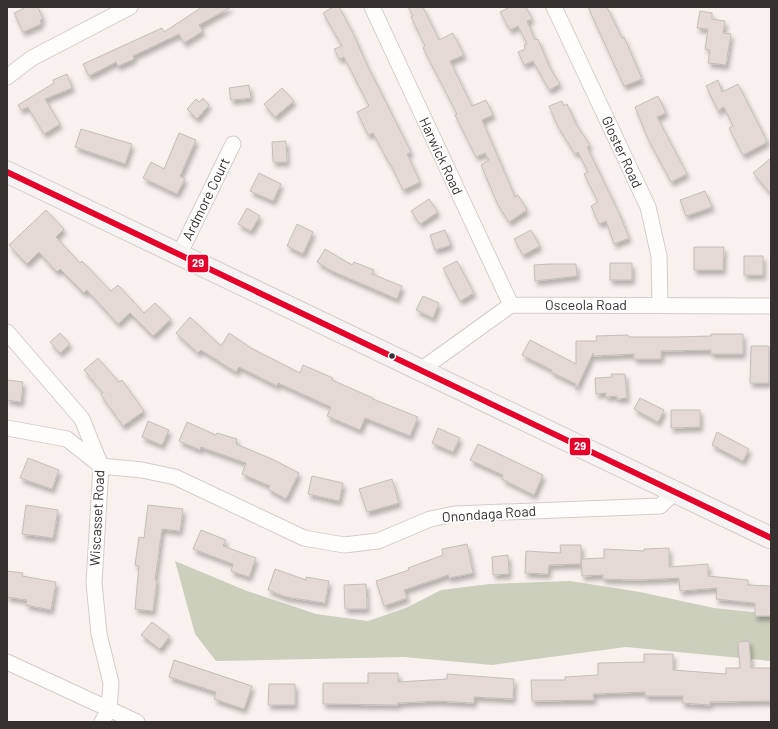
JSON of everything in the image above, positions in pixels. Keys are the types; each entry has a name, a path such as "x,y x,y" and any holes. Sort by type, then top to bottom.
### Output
{"main road":[{"path":"7,172 180,253 771,538"}],"street":[{"path":"7,77 32,58 130,7"},
{"name":"Harwick Road","path":"372,7 511,305"},
{"name":"Gloster Road","path":"554,7 648,207 659,256 660,304"},
{"name":"Ardmore Court","path":"180,253 233,144"},
{"name":"Osceola Road","path":"511,305 660,304 771,306"},
{"path":"422,369 511,305"},
{"name":"Wiscasset Road","path":"7,332 82,418 101,466 94,583 99,634 111,683 105,716"},
{"path":"7,428 67,439 101,466"},
{"name":"Onondaga Road","path":"101,466 142,470 176,477 304,538 344,545 378,541 430,519 455,514 660,506 675,492"},
{"path":"7,662 105,716 137,722"}],"green space":[{"path":"175,561 247,591 316,614 368,621 406,608 441,590 490,584 570,581 640,592 714,608 771,614 771,661 626,647 492,665 404,657 216,661 195,634"}],"building":[{"path":"26,7 38,7 43,19 40,20 41,24 23,32 14,13"},
{"path":"202,7 231,7 199,25 203,31 184,43 179,34 133,56 134,59 118,66 116,62 89,76 83,64 162,28 164,32"},
{"path":"333,7 339,7 352,31 367,65 411,152 407,154 420,182 403,190 373,133 368,135 357,112 369,106 344,57 339,59 334,49 342,46 323,13"},
{"path":"408,7 423,7 439,40 453,33 464,55 450,61 472,106 486,100 493,115 482,120 515,197 518,195 527,210 509,222 498,205 481,165 489,160 485,153 476,157 455,115 457,114 423,48 425,46 411,17 413,16"},
{"path":"510,7 526,7 532,19 527,21 535,40 538,39 550,68 560,84 549,90 533,61 524,65 518,52 525,49 524,45 527,44 518,26 510,30 500,12"},
{"path":"588,7 607,7 622,38 624,37 642,79 624,86"},
{"path":"700,11 712,13 712,19 725,21 723,33 731,34 726,65 708,63 710,50 705,49 708,29 697,28"},
{"path":"67,74 72,88 45,99 60,124 44,134 28,107 21,110 18,105 54,83 53,80"},
{"path":"718,80 722,92 738,84 766,139 766,143 743,155 729,128 733,126 724,107 720,109 719,113 706,86"},
{"path":"249,85 251,98 231,100 229,88"},
{"path":"282,88 294,101 275,117 264,104"},
{"path":"658,96 666,113 657,117 687,174 671,182 648,139 635,107"},
{"path":"203,98 209,105 197,119 187,109 196,99 199,102"},
{"path":"562,101 564,106 567,104 576,124 590,145 587,147 619,213 629,238 614,244 606,221 599,224 591,206 598,202 584,174 588,172 578,152 575,154 557,125 549,106"},
{"path":"81,129 132,144 125,164 75,147"},
{"path":"179,133 196,140 180,176 185,179 177,194 143,178 151,162 164,169"},
{"path":"286,141 287,162 273,162 272,142"},
{"path":"771,158 771,194 753,173"},
{"path":"259,173 281,184 273,201 250,191"},
{"path":"705,191 712,207 686,216 680,200"},
{"path":"429,199 438,212 420,224 411,211"},
{"path":"247,208 260,216 251,231 238,224"},
{"path":"46,210 64,229 56,237 80,263 82,261 111,291 118,285 144,313 155,303 171,319 153,336 130,313 118,324 87,290 84,293 60,269 57,272 39,252 27,264 9,245"},
{"path":"297,224 313,232 303,254 287,246"},
{"path":"445,230 451,245 435,250 430,235"},
{"path":"531,230 540,246 523,255 514,239"},
{"path":"694,247 724,247 723,270 694,270"},
{"path":"325,249 352,265 354,262 374,270 372,274 402,286 397,299 332,271 317,262"},
{"path":"744,256 763,256 763,275 744,275"},
{"path":"457,261 474,293 460,301 443,268"},
{"path":"610,263 632,263 632,280 610,280"},
{"path":"576,264 577,276 535,281 534,265"},
{"path":"423,296 439,303 433,318 416,310"},
{"path":"190,317 221,346 229,333 251,348 300,373 303,365 333,378 332,380 373,399 418,417 410,436 365,418 360,430 327,416 331,407 278,383 277,386 239,367 236,372 201,350 198,353 176,333"},
{"path":"60,333 70,344 60,353 50,342"},
{"path":"711,334 743,334 743,354 711,354 711,350 661,351 661,359 634,359 634,354 593,356 593,353 576,390 576,384 551,372 552,370 522,355 530,340 576,364 576,341 597,341 596,336 628,335 629,337 674,337 711,336"},
{"path":"751,346 769,346 769,383 750,383"},
{"path":"98,358 119,382 122,380 144,411 123,426 101,395 103,393 84,370"},
{"path":"611,374 625,374 627,398 617,399 617,396 606,397 606,393 596,394 595,378 612,377"},
{"path":"7,380 23,382 21,402 7,400"},
{"path":"640,398 664,410 658,422 634,409"},
{"path":"671,410 700,410 700,427 671,428"},
{"path":"148,421 169,430 162,445 142,437"},
{"path":"187,422 216,435 217,433 237,439 236,444 272,459 299,473 286,499 268,489 270,486 242,474 246,463 201,447 200,450 179,441"},
{"path":"438,428 460,438 453,452 432,443"},
{"path":"717,432 749,449 743,461 712,445"},
{"path":"478,444 543,475 534,495 502,479 503,475 470,460"},
{"path":"28,458 59,470 52,489 20,478"},
{"path":"312,476 343,483 339,501 308,494"},
{"path":"392,479 399,503 367,512 359,489"},
{"path":"26,505 58,510 53,538 22,534"},
{"path":"148,505 183,509 180,531 162,529 155,580 157,580 153,611 135,609 139,566 135,565 139,537 144,538"},
{"path":"201,530 226,540 223,546 256,558 249,577 231,571 233,564 193,549"},
{"path":"467,544 473,573 449,578 448,575 404,590 407,598 384,606 376,581 409,570 408,568 443,555 442,549"},
{"path":"560,545 581,545 581,564 549,565 548,574 525,573 526,551 561,553"},
{"path":"669,548 669,567 708,564 708,576 748,580 748,585 771,586 771,616 755,616 755,603 716,599 717,588 680,591 679,578 638,580 603,579 603,575 582,576 581,559 604,558 604,549 644,551 644,549"},
{"path":"508,555 509,574 493,575 492,557"},
{"path":"275,569 306,580 306,577 329,581 325,603 286,597 268,590"},
{"path":"7,571 23,573 22,576 56,582 51,610 26,605 27,600 7,597"},
{"path":"366,584 367,609 345,609 344,585"},
{"path":"152,622 170,636 160,649 141,635"},
{"path":"749,641 751,668 771,668 771,701 710,702 710,705 682,703 683,696 645,696 645,692 593,694 594,700 532,701 531,680 565,680 565,677 598,675 598,663 644,662 644,654 673,654 673,670 726,674 726,668 740,668 738,642"},
{"path":"174,660 252,686 244,709 214,699 216,692 169,677"},
{"path":"368,673 398,673 398,682 447,679 447,674 514,679 513,699 474,697 474,703 437,701 398,703 398,705 323,704 323,683 368,683"},
{"path":"269,684 295,684 295,705 268,705"}],"transit line":[{"name":"29","path":"7,172 771,538"}]}
